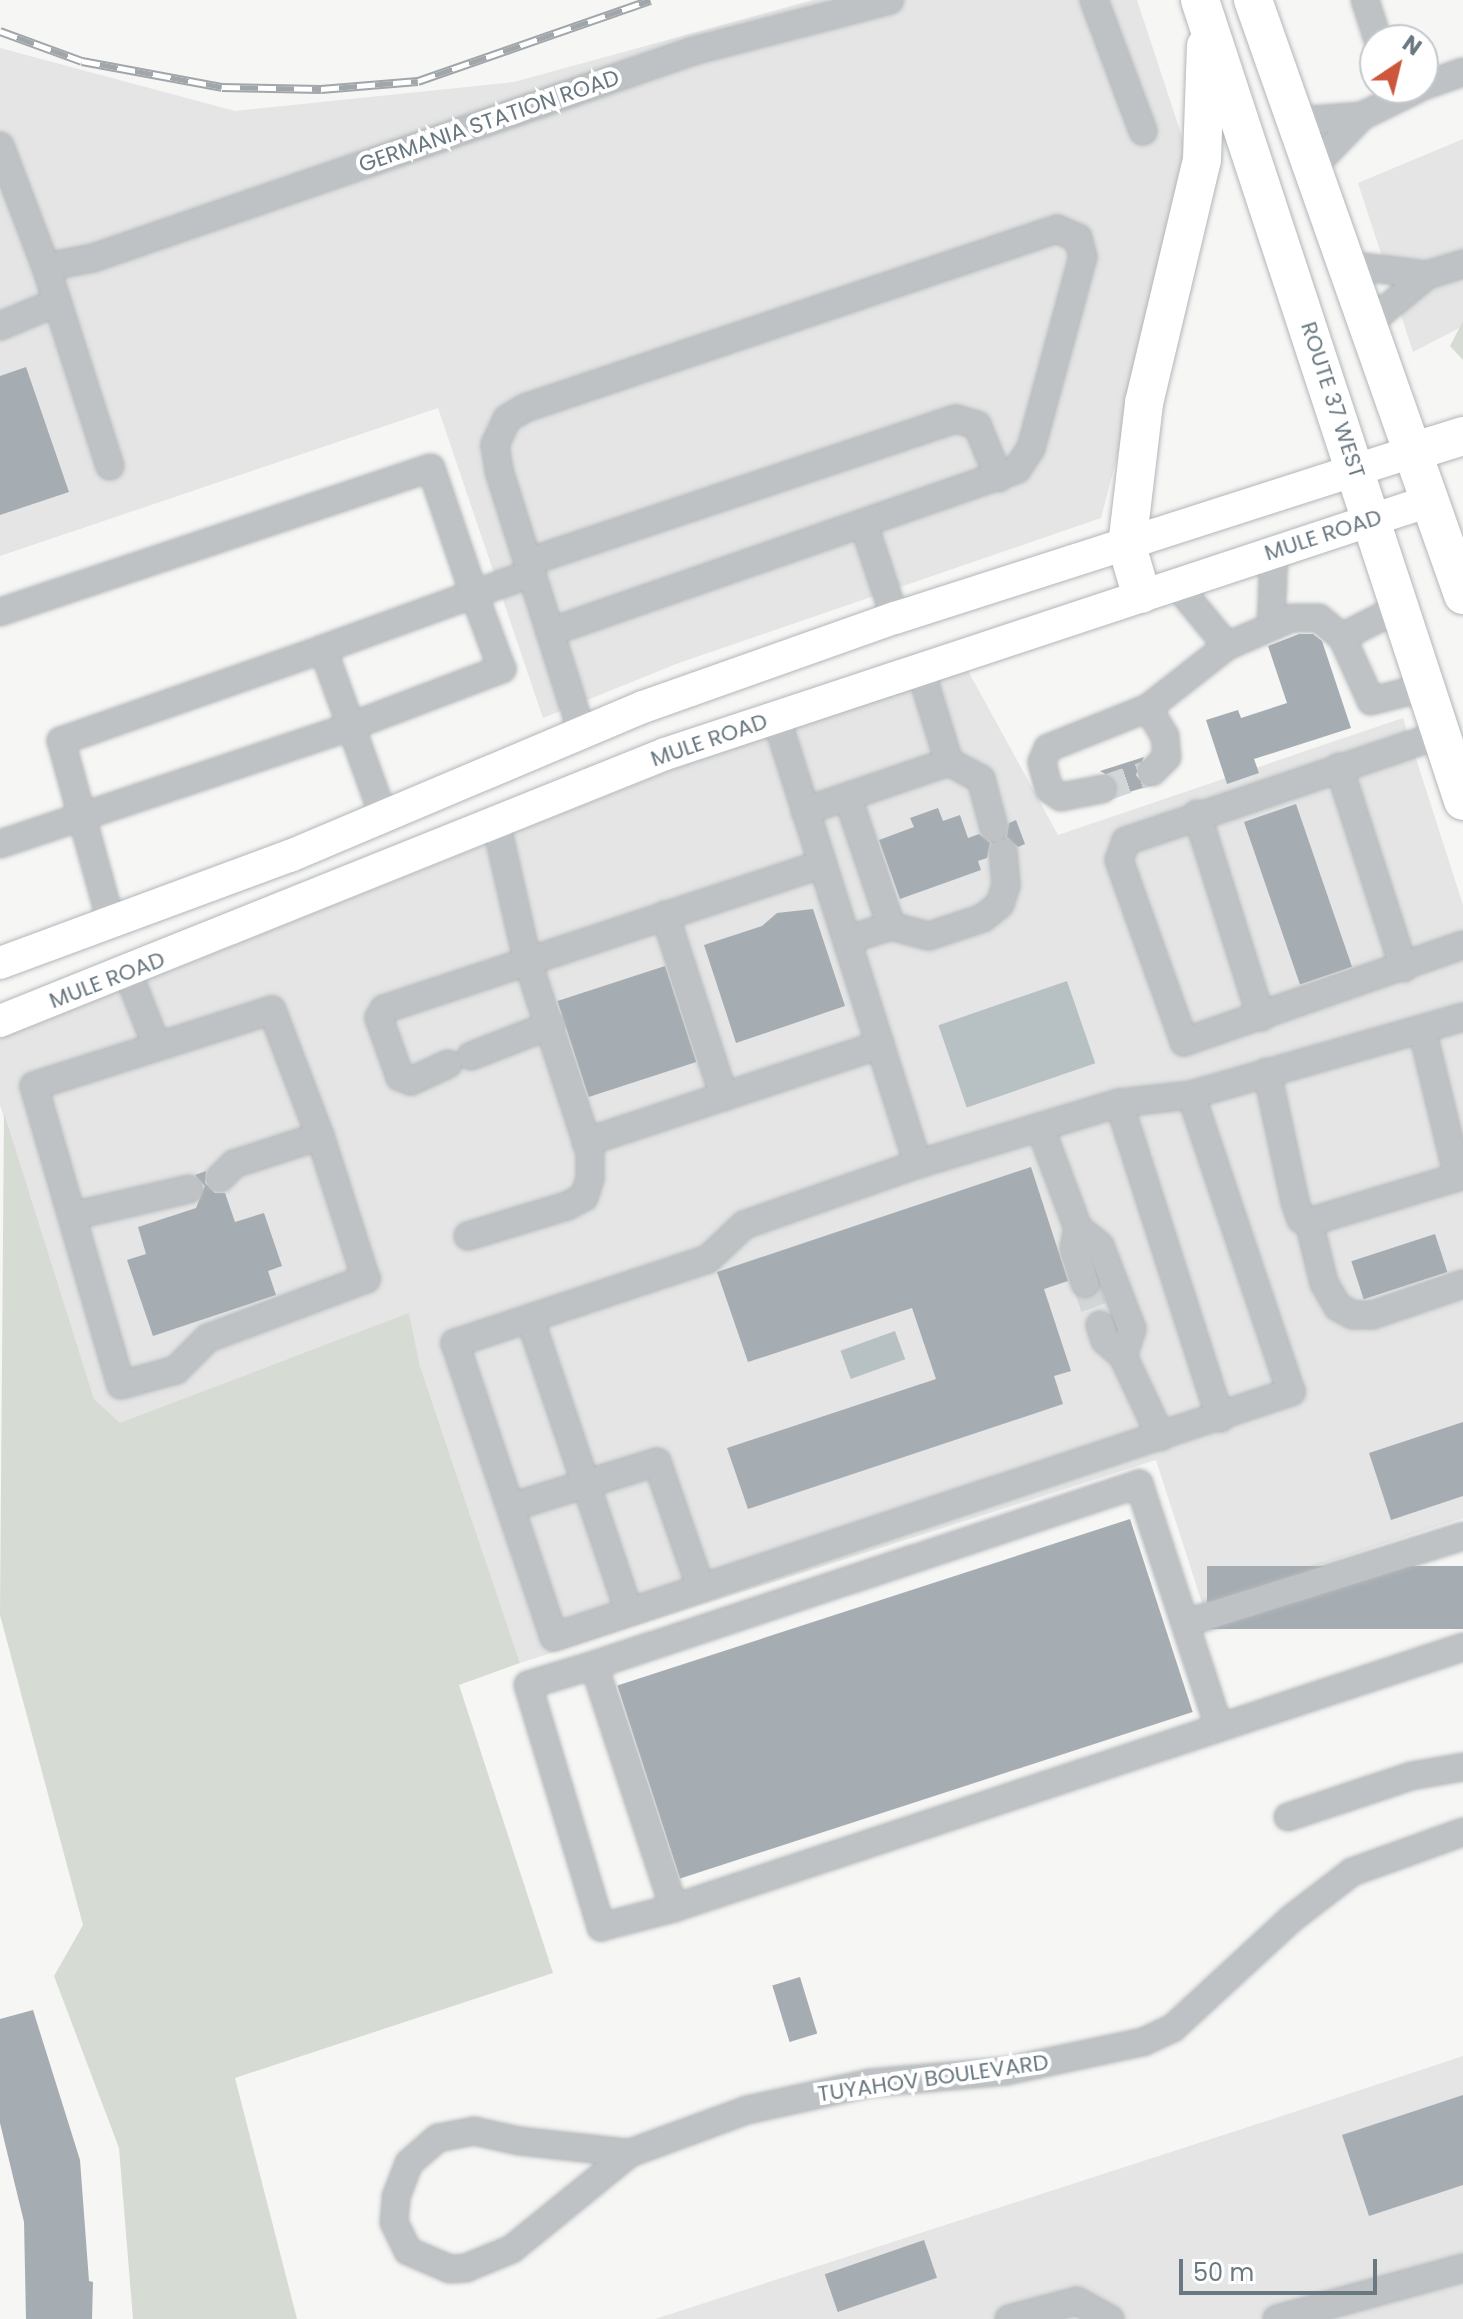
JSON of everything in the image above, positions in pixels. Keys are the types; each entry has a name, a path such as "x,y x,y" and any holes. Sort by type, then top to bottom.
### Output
{"highway":[{"path":"1253,0 1415,451 1463,595"},
{"path":"1158,588 1127,546 1144,403 1202,159 1204,10"},
{"name":"ROUTE 37 WEST","path":"1204,10 1463,801"},
{"path":"1415,451 1463,436"}],"main road":[{"path":"0,963 290,856 582,732 756,667 895,618 1415,451"},
{"name":"MULE ROAD","path":"0,1021 128,973 601,780 920,668 1432,500"},
{"path":"756,667 776,717"},
{"path":"582,732 601,780"},
{"path":"111,922 128,973"}],"street":[{"name":"GERMANIA STATION ROAD","path":"46,267 93,258 693,51 890,0"},
{"path":"1094,0 1143,131"},
{"path":"1365,0 1373,24"},
{"path":"1439,80 1463,72"},
{"path":"1313,167 1362,116 1384,104"},
{"path":"1296,121 1362,116"},
{"path":"0,146 46,267 110,466"},
{"path":"550,632 999,478 1017,469 1031,448 1083,257 1078,238 1057,229 525,408 507,419 495,445 527,560 550,632 582,732"},
{"path":"1369,323 1427,275 1463,264"},
{"path":"1348,265 1427,275"},
{"path":"0,326 57,302"},
{"path":"111,922 79,816 61,741 474,594 527,560 956,419 977,425 999,478"},
{"path":"0,612 431,468 502,669 349,727 0,844"},
{"path":"864,525 895,618"},
{"path":"1271,625 1274,551"},
{"path":"1158,588 1227,646"},
{"path":"1342,637 1401,607"},
{"path":"1102,789 1061,797 1049,789 1042,762 1048,748 1148,708 1227,646 1292,618 1319,618 1342,637 1371,701 1427,687"},
{"path":"323,649 383,815"},
{"path":"847,940 891,926 929,936 993,912 1006,885 999,840 981,779 949,762 920,668"},
{"path":"1148,708 1165,736 1167,757 1152,772"},
{"path":"776,717 918,1164"},
{"path":"1442,734 1197,814 1126,841 1119,860 1184,1042 1463,945"},
{"path":"805,811 949,762"},
{"path":"1339,767 1404,968"},
{"path":"848,798 891,926"},
{"path":"1197,814 1261,1017"},
{"path":"468,1236 584,1197 590,1178 586,1142 551,1025 527,959 496,822"},
{"path":"551,1025 411,1081 400,1077 379,1018 384,1009 527,959 822,864"},
{"path":"665,915 724,1097"},
{"path":"128,973 156,1044"},
{"path":"272,1010 320,1136 366,1279 208,1338 176,1370 121,1385 34,1086 156,1044 272,1010"},
{"path":"1191,1095 1291,1392 554,1637 455,1343 708,1259 744,1225 918,1164 1119,1103 1191,1095 1463,1017"},
{"path":"1267,1072 1295,1202 1301,1219 1309,1222 1458,1177 1422,1029"},
{"path":"586,1142 880,1045"},
{"path":"1119,1103 1220,1418"},
{"path":"1040,1127 1078,1228 1100,1246 1132,1329 1123,1356"},
{"path":"220,1178 234,1164 320,1136"},
{"path":"72,1216 189,1189"},
{"path":"1309,1222 1324,1283 1338,1307 1353,1315 1372,1315 1463,1284"},
{"path":"1078,1228 1074,1249 1085,1283"},
{"path":"530,1319 629,1612"},
{"path":"1100,1325 1105,1340 1123,1356 1161,1437"},
{"path":"511,1507 657,1462 701,1588"},
{"path":"1219,1727 1189,1622 1139,1484 528,1685 601,1927 674,1908 1463,1647"},
{"path":"1189,1622 1463,1536"},
{"path":"594,1665 674,1908"},
{"path":"1288,1817 1411,1776 1463,1767"},
{"name":"TUYAHOV BOULEVARD","path":"630,2153 474,2131 438,2138 409,2163 396,2197 394,2222 408,2251 450,2269 466,2268 512,2249 630,2153 747,2110 870,2083 1006,2071 1143,2042 1173,2028 1291,1919 1352,1872 1463,1832"},
{"path":"1277,2319 1463,2268"},
{"path":"1009,2319 1077,2301 1110,2319"}],"shaded area":[{"path":"813,0 1137,0 1189,158 1184,201 1101,518 676,664 543,718 438,408 0,556 0,48 235,111 514,82"},
{"path":"1463,139 1463,326 1413,352 1358,183"},
{"path":"1463,321 1463,360 1450,346"},
{"path":"967,669 1058,835 1403,718 1463,905 1463,1518 1202,1603 1156,1460 520,1663 420,1366 409,1314 120,1424 94,1399 0,1105 0,1039 669,771"},
{"path":"1067,981 1095,1063 967,1108 938,1025"},
{"path":"4,1113 94,1399 120,1423 409,1313 420,1366 520,1663 459,1685 553,1973 235,2078 297,2319 133,2319 119,2148 54,1976 83,1925 0,1615"},
{"path":"895,1331 905,1359 851,1379 840,1351"},
{"path":"1463,2056 1463,2319 655,2319 1279,2117"}],"building":[{"path":"26,367 69,492 0,515 0,376"},
{"path":"1299,634 1313,634 1322,641 1351,728 1254,759 1259,773 1227,784 1206,720 1238,710 1241,718 1287,703 1268,646"},
{"path":"1144,757 1136,775 1146,787 1116,796 1114,779 1100,771"},
{"path":"1296,804 1352,967 1300,985 1244,822"},
{"path":"938,808 943,821 960,815 968,838 979,834 990,843 987,858 978,861 981,870 900,899 879,840 914,827 910,818"},
{"path":"1016,820 1025,844 1018,847 1007,837 1009,823"},
{"path":"813,909 845,1006 736,1043 704,945 762,926 777,913"},
{"path":"665,966 696,1062 589,1097 558,1001"},
{"path":"1031,1167 1068,1281 1044,1289 1071,1371 1054,1376 1063,1404 748,1509 727,1448 936,1379 912,1308 748,1362 717,1272"},
{"path":"206,1171 205,1183 215,1193 225,1193 235,1222 264,1213 282,1266 268,1271 276,1295 153,1336 127,1260 146,1254 138,1227 196,1208 205,1186 195,1175"},
{"path":"1435,1234 1447,1272 1364,1299 1351,1261"},
{"path":"1463,1422 1463,1496 1391,1520 1369,1453"},
{"path":"1130,1519 1193,1712 680,1879 617,1686"},
{"path":"1207,1566 1463,1566 1463,1629 1207,1629"},
{"path":"800,1977 817,2033 790,2042 772,1985"},
{"path":"33,2010 80,2160 89,2281 93,2282 92,2319 26,2319 24,2222 0,2123 0,2019"},
{"path":"1463,2095 1463,2185 1369,2216 1342,2135"},
{"path":"924,2240 937,2278 838,2312 825,2274"}],"tunnel":[{"path":"1102,789 1152,772"},
{"path":"1085,1283 1100,1325"}],"railway":[{"path":"0,31 82,61 222,87 321,89 418,81 650,0"}]}
